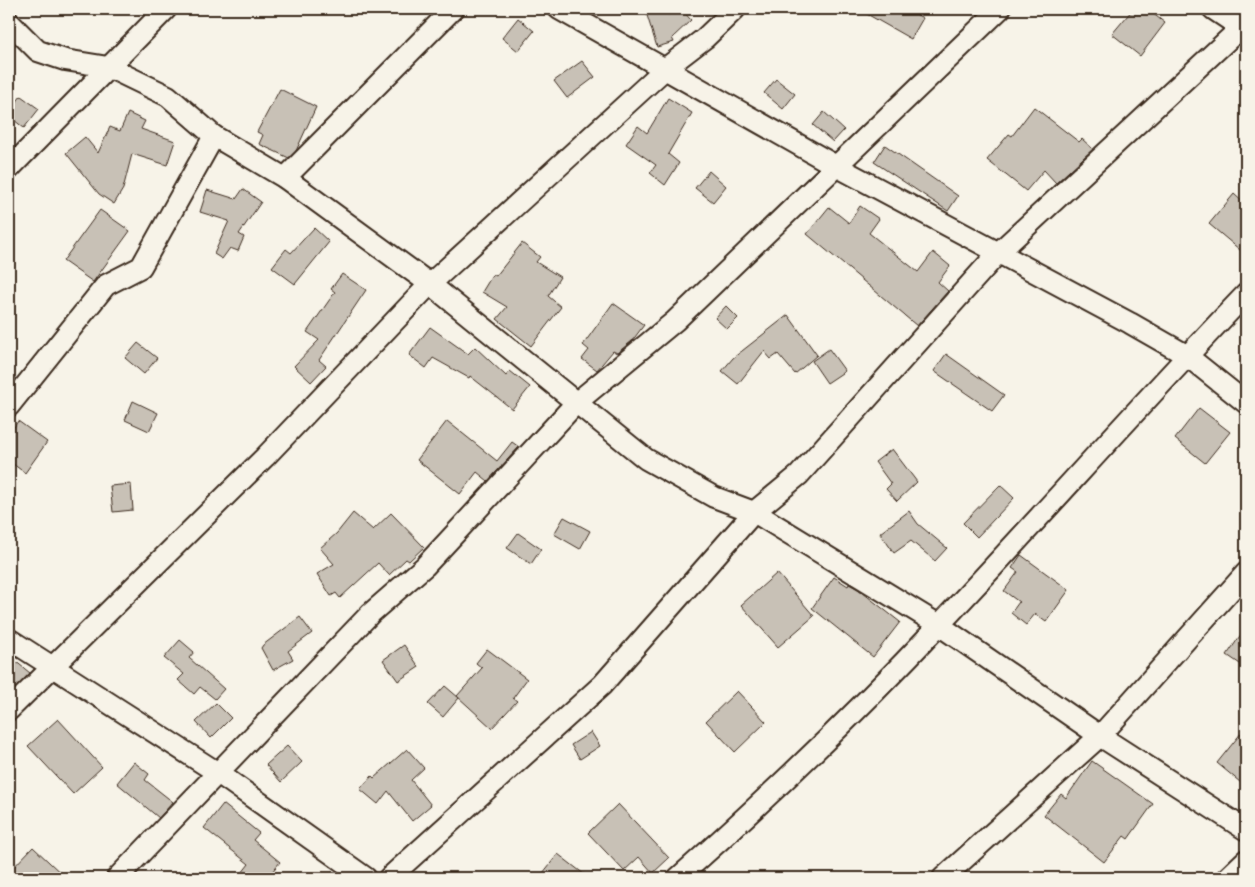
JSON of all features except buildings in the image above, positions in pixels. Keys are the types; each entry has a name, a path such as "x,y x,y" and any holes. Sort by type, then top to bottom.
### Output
{"street":[{"path":"9,169 166,9"},
{"path":"285,178 453,9"},
{"path":"559,9 836,166 1130,323 1186,355 1246,403"},
{"path":"9,710 265,457 430,284 666,68 705,38 736,9"},
{"path":"117,878 371,614 425,566 578,402 675,321 1000,9"},
{"path":"389,878 602,685 754,512 799,476 998,253 1245,27 1212,9"},
{"path":"9,22 38,51 66,60 108,67 168,96 214,136 285,178 430,284 646,459 714,497 754,512 939,625 1100,736 1246,830"},
{"path":"9,406 106,286 141,267 214,136"},
{"path":"678,878 766,800 939,625 1186,355 1246,294"},
{"path":"943,878 1100,736 1246,573"},
{"path":"9,639 218,774 366,878"},
{"path":"1228,878 1246,860"}]}
